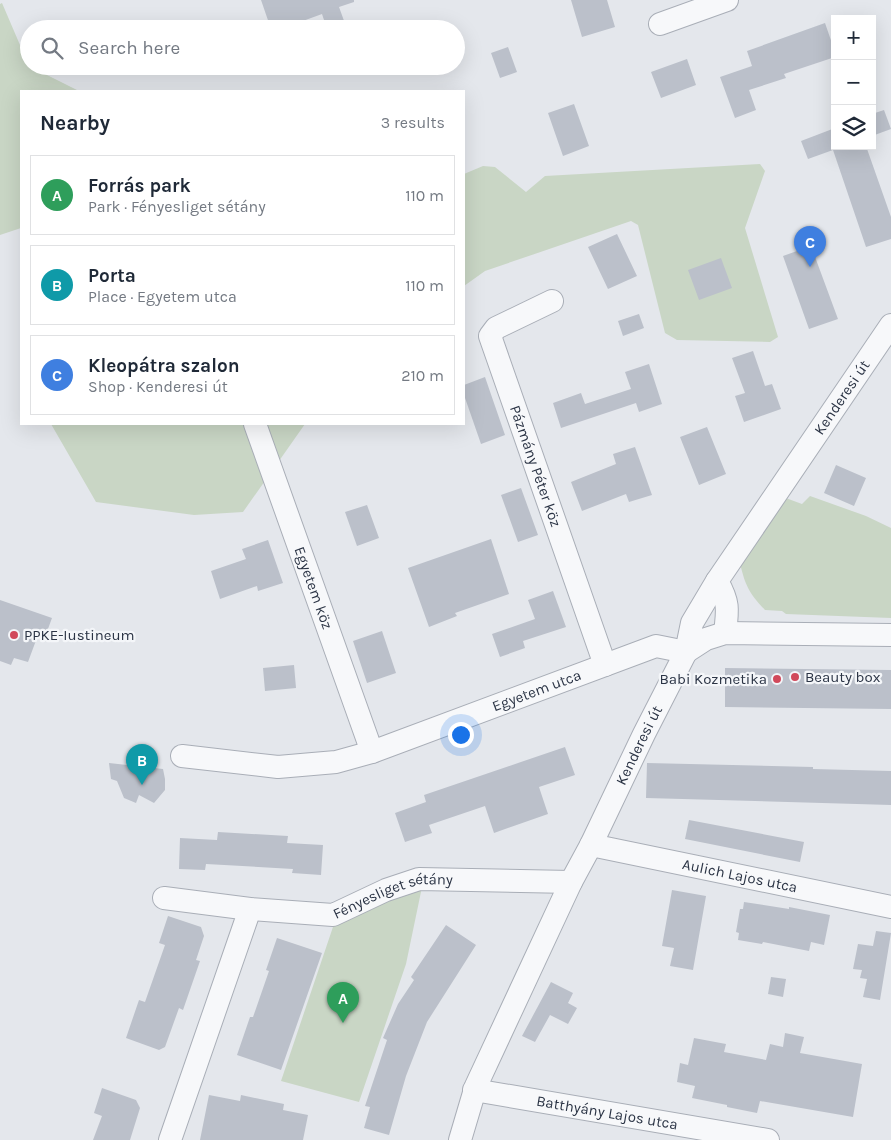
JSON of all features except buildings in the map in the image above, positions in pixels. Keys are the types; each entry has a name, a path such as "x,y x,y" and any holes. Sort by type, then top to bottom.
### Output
{"street":[{"path":"660,24 726,0"},
{"name":"Pázmány Péter köz","path":"552,301 496,328 490,336 604,665"},
{"name":"Kenderesi út","path":"460,1140 474,1090 571,882 686,652 692,623 717,581 891,325"},
{"name":"Egyetem köz","path":"255,425 372,752"},
{"path":"717,581 724,594 728,609 725,633"},
{"path":"686,652 706,639 725,633 891,635"},
{"name":"Egyetem utca","path":"182,756 278,767 336,762 372,752 656,646 686,652"},
{"name":"Aulich Lajos utca","path":"591,845 891,907"},
{"name":"Fényesliget sétány","path":"164,898 250,909 332,915 386,890 419,878 571,882"},
{"path":"170,1140 250,909"},
{"name":"Batthyány Lajos utca","path":"474,1090 768,1140"}],"green space":[{"path":"2,3 20,45 20,75 47,75 77,90 20,90 20,228 0,235 0,4"},
{"path":"760,164 765,171 745,228 778,337 770,342 677,340 665,333 638,225 631,221 485,271 465,285 465,174 483,166 495,167 526,192 545,176"},
{"path":"52,425 304,425 243,512 194,515 96,502"},
{"path":"810,496 866,516 891,528 891,618 786,614 782,611 765,610 751,593 740,563 783,497 802,504"},
{"path":"422,887 406,964 359,1102 281,1081 335,921"}],"place":[{"name":"Kleopátra szalon","path":"810,267"},
{"name":"PPKE-Iustineum","path":"14,635"},
{"name":"Beauty box","path":"795,677"},
{"name":"Babi Kozmetika","path":"777,679"},
{"name":"Porta","path":"142,785"},
{"name":"Forrás park","path":"343,1023"}]}
